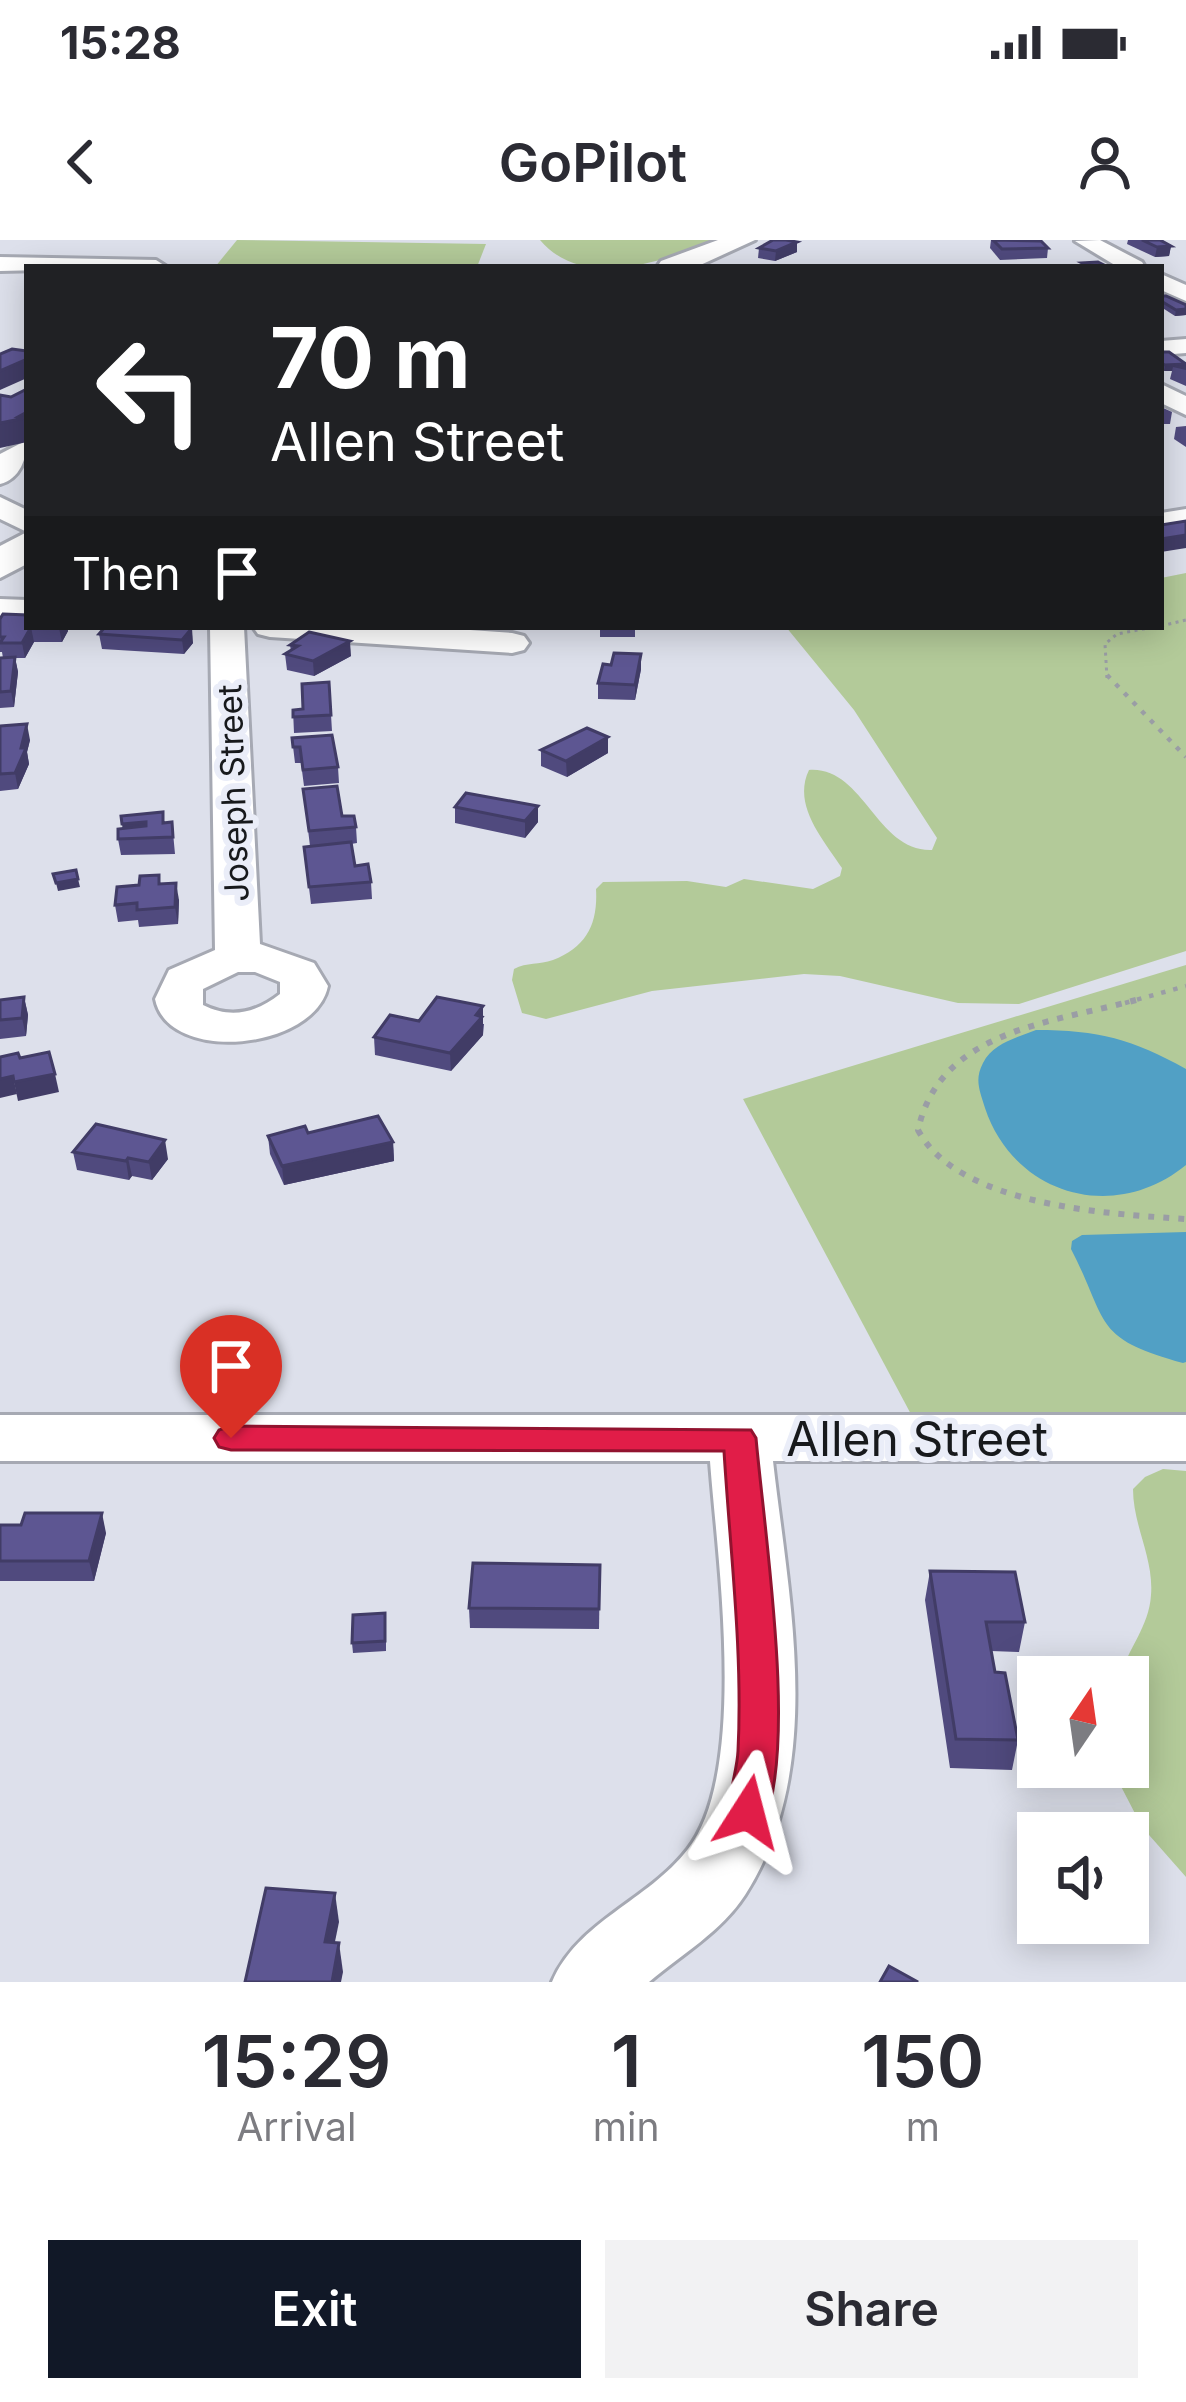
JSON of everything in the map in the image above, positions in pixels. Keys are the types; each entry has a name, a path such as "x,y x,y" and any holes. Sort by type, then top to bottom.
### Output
{"main road":[{"path":"679,264 742,240"},
{"path":"0,566 24,546"}],"street":[{"path":"1086,241 1129,264"},
{"path":"0,475 24,450"},
{"name":"Joseph Street","path":"227,630 238,958"},
{"path":"313,630 512,644"},
{"name":"Allen Street","path":"0,1438 1186,1438"},
{"path":"592,1982 619,1954 677,1915 720,1869 748,1812 757,1765 759,1710 740,1438"}],"path":[{"path":"1138,630 1117,634 1106,644 1107,679 1186,757"},
{"path":"1186,986 988,1040 937,1079 924,1103 918,1130 927,1147 947,1165 1007,1191 1089,1213 1186,1219"}],"green space":[{"path":"237,240 486,244 478,264 217,264"},
{"path":"540,240 723,240 643,264 578,264"},
{"path":"1186,573 1186,951 1019,1004 958,1003 840,976 804,974 652,991 546,1019 522,1013 512,980 514,969 553,960 582,941 595,913 596,889 603,882 687,881 726,887 744,879 813,889 840,876 842,868 807,809 804,796 809,770 828,772 844,781 897,838 932,850 937,838 854,710 788,630 1164,630 1164,577"},
{"path":"1186,965 1186,1416 913,1418 743,1099"},
{"path":"1163,1469 1186,1471 1186,1877 1149,1835 1149,1812 1134,1812 1122,1788 1149,1788 1149,1656 1128,1656 1151,1595 1133,1489"}],"water":[{"path":"1036,1030 1114,1038 1186,1069 1186,1165 1158,1183 1098,1196 1042,1180 1019,1162 999,1138 985,1108 979,1075 993,1051"},
{"path":"1186,1232 1183,1363 1117,1335 1099,1311 1071,1249 1072,1241 1082,1235"}],"building":[{"path":"773,240 797,242 776,251 759,248"},
{"path":"993,240 1041,241 1048,248 1002,249"},
{"path":"1142,240 1160,240 1171,246 1157,247"},
{"path":"1164,296 1186,305 1176,310 1164,303"},
{"path":"24,351 24,360 0,371 0,354"},
{"path":"1164,352 1186,364 1165,365"},
{"path":"24,390 24,414 18,417 24,418 0,423 0,395 11,397"},
{"path":"1186,521 1186,535 1164,539 1164,525"},
{"path":"3,614 24,615 24,630 29,630 22,643 0,643 4,637 0,637"},
{"path":"102,630 190,630 182,640 99,634"},
{"path":"309,632 350,641 313,661 285,654"},
{"path":"614,653 641,654 635,685 598,683 603,664 611,665"},
{"path":"15,657 11,691 0,692 0,658"},
{"path":"329,682 331,715 293,717 293,710 303,709 302,684"},
{"path":"27,724 21,748 26,748 15,773 0,774 0,726"},
{"path":"587,728 608,737 566,761 541,750"},
{"path":"332,735 338,767 303,770 300,747 293,747 292,738"},
{"path":"337,786 342,816 354,816 356,827 309,831 303,789"},
{"path":"466,793 538,806 525,821 455,807"},
{"path":"163,812 163,823 172,822 173,837 118,839 118,829 146,826 146,822 122,824 121,816"},
{"path":"351,842 355,866 368,864 371,882 309,887 304,847"},
{"path":"76,870 78,879 56,883 53,874"},
{"path":"159,875 159,884 176,883 175,907 137,910 137,903 115,905 117,887 139,885 140,876"},
{"path":"24,997 22,1018 0,1020 0,1000"},
{"path":"437,997 483,1006 476,1015 482,1017 450,1053 374,1037 390,1015 419,1021"},
{"path":"49,1052 55,1074 14,1082 13,1076 0,1079 0,1057"},
{"path":"378,1116 393,1142 282,1166 268,1136 305,1126 308,1133"},
{"path":"96,1124 165,1140 149,1162 73,1152"},
{"path":"25,1513 102,1513 89,1561 0,1561 0,1525 21,1525"},
{"path":"473,1563 600,1565 599,1609 469,1608"},
{"path":"930,1571 1015,1572 1025,1622 986,1622 995,1672 1005,1673 1017,1740 956,1739"},
{"path":"385,1613 385,1641 352,1643 353,1615"},
{"path":"266,1888 335,1893 325,1942 339,1943 332,1982 245,1982"},
{"path":"889,1966 918,1982 880,1982"}],"route":[{"path":"231,1438 740,1438 759,1710 757,1765 748,1812"}]}
